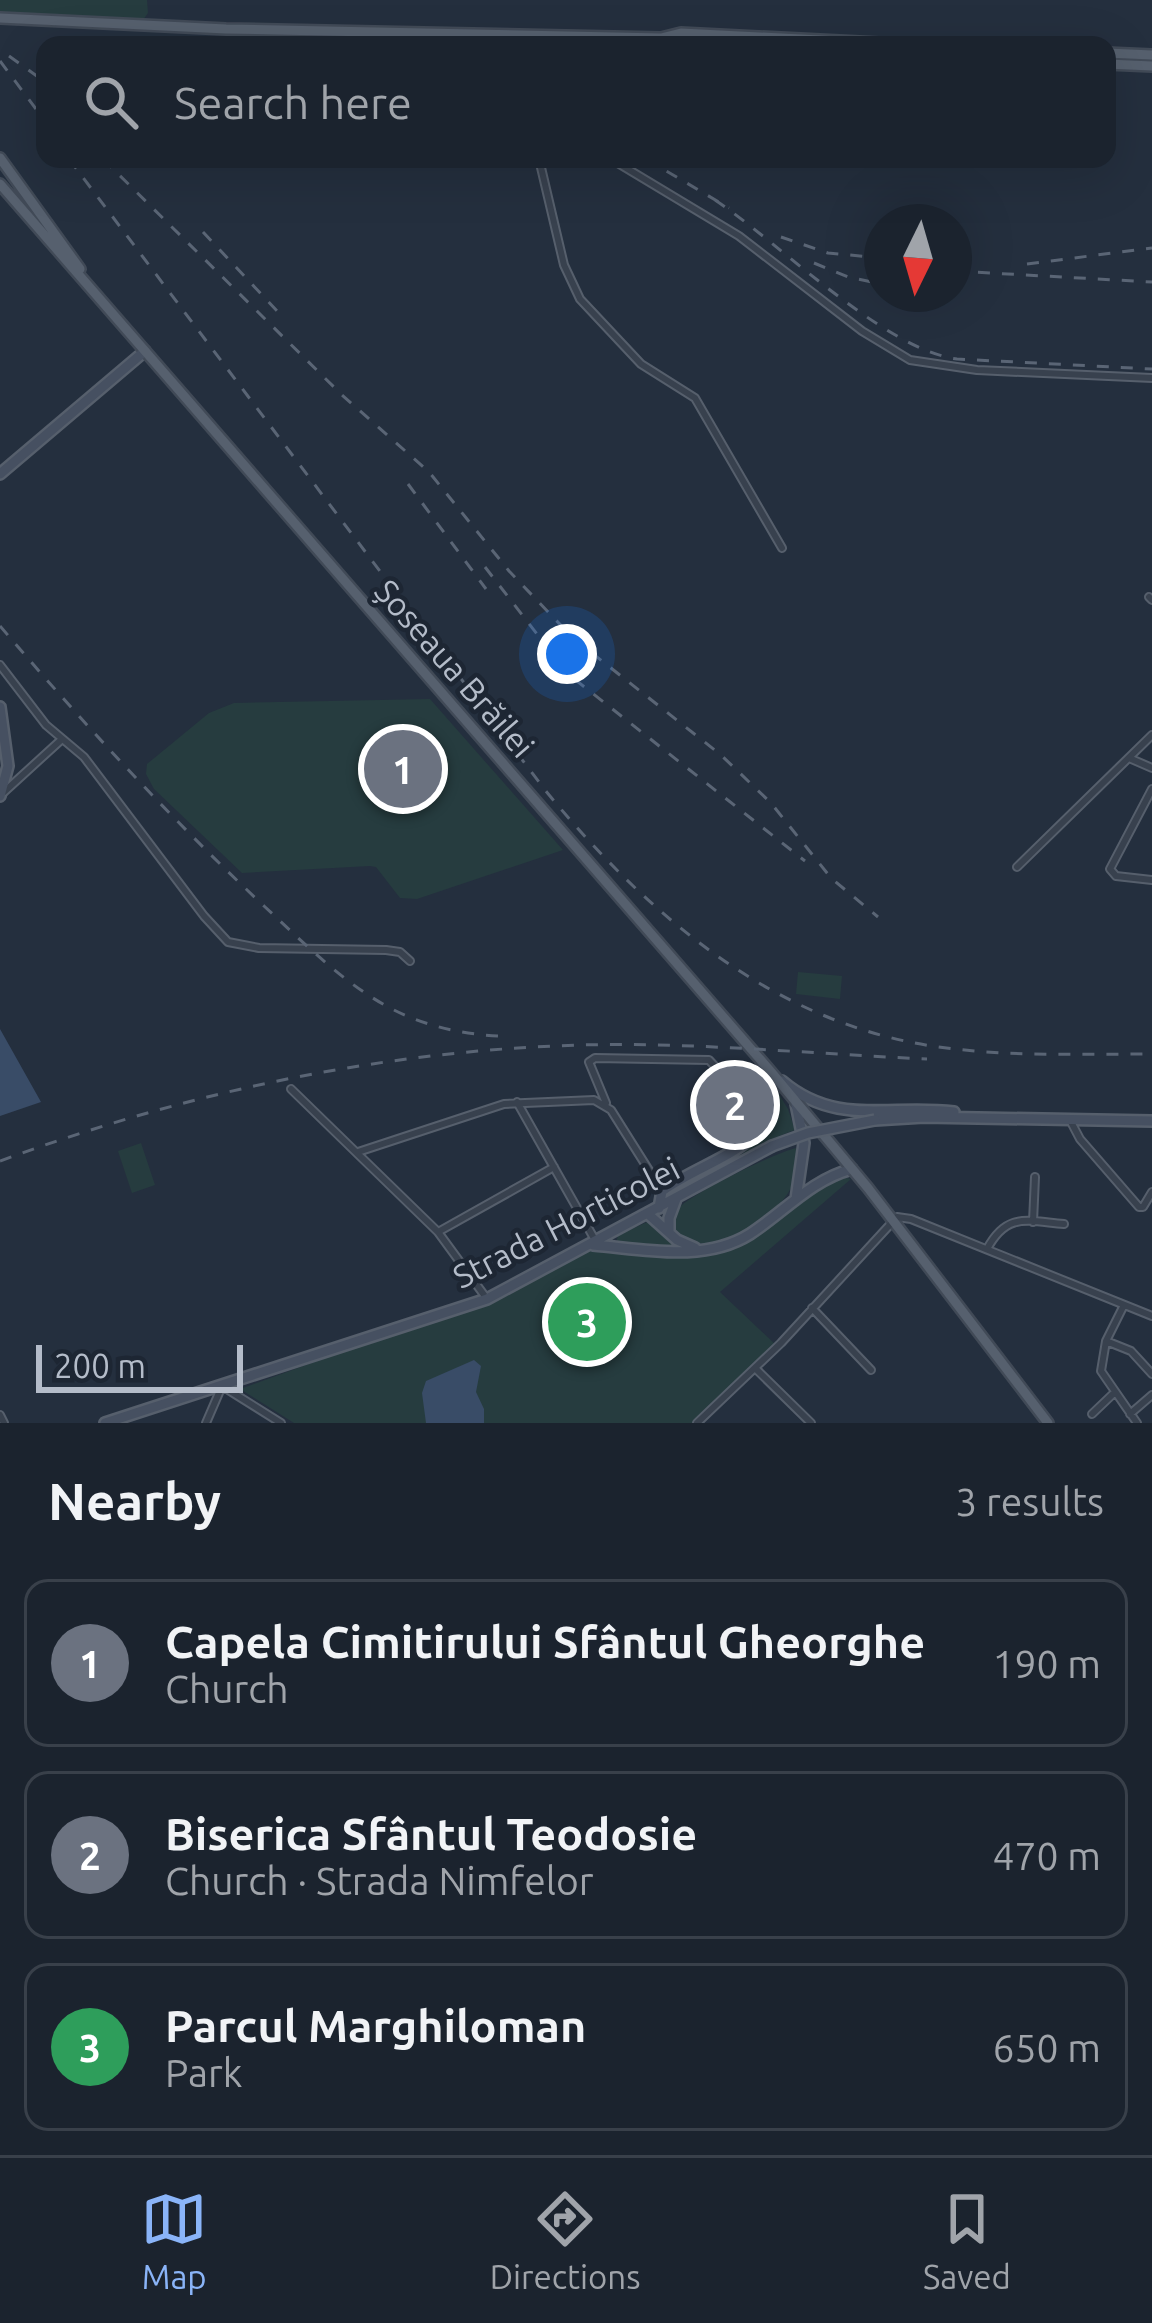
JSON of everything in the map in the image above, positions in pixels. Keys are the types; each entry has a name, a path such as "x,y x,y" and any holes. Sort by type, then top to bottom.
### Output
{"main road":[{"path":"3,18 438,36"},
{"path":"671,36 724,36"},
{"path":"1116,54 1152,56"},
{"path":"1116,64 1152,66"},
{"path":"0,158 73,255 84,280"},
{"name":"Șoseaua Brăilei","path":"0,184 772,1073 868,1188 1048,1423"},
{"path":"0,474 145,351"},
{"path":"0,706 8,766 2,794"},
{"path":"762,1063 800,1095 831,1109 934,1110 983,1119 1152,1121"},
{"path":"700,1250 677,1240 653,1211 662,1191 756,1134 771,1099 762,1063"},
{"path":"796,1102 804,1143 796,1199"},
{"name":"Strada Horticolei","path":"105,1423 487,1299 772,1146 819,1130 874,1120 983,1119"},
{"path":"592,1243 700,1250 736,1241 825,1179 852,1168"},
{"path":"669,1232 676,1199"},
{"path":"610,1234 610,1243 623,1247"}],"street":[{"path":"541,168 564,265 580,299 641,364 695,398 782,548"},
{"path":"626,168 739,236 862,332 910,360 977,370 1152,378"},
{"path":"0,665 31,708 84,757 228,942 392,951 410,961"},
{"path":"1017,867 1152,735"},
{"path":"2,794 61,740"},
{"path":"1129,758 1152,768"},
{"path":"1152,789 1111,872 1152,880"},
{"path":"662,1191 606,1105 589,1062 595,1058 709,1060 721,1073 725,1094"},
{"path":"291,1089 438,1232 487,1299"},
{"path":"358,1152 517,1102 594,1100 606,1105"},
{"path":"517,1102 592,1243"},
{"path":"1070,1120 1080,1139 1139,1207 1144,1207 1152,1192"},
{"path":"438,1232 554,1167"},
{"path":"1033,1222 1035,1178"},
{"path":"698,1423 756,1369 892,1219 911,1219 1152,1316"},
{"path":"988,1249 1003,1225 1064,1224"},
{"path":"1125,1305 1106,1341 1101,1371 1137,1423"},
{"path":"812,1308 872,1370"},
{"path":"1106,1341 1131,1351 1152,1374"},
{"path":"756,1369 811,1423"},
{"path":"206,1423 222,1386 280,1423"},
{"path":"1092,1414 1114,1393"},
{"path":"1130,1414 1152,1395"},
{"path":"0,1414 4,1423"}],"green space":[{"path":"0,0 147,0 148,13 143,20 0,13"},
{"path":"430,699 563,850 417,899 400,898 376,867 370,866 242,873 154,789 146,774 147,764 209,713 234,703"},
{"path":"798,972 842,976 840,999 796,994"},
{"path":"774,1086 795,1130 730,1162 763,1131"},
{"path":"141,1143 155,1185 132,1193 118,1151"},
{"path":"796,1148 792,1186 755,1226 720,1242 703,1244 672,1230 676,1211 696,1195"},
{"path":"843,1177 851,1179 720,1292 776,1345 695,1423 294,1423 240,1389 487,1299 588,1245 665,1251 719,1247"},
{"path":"652,1220 677,1248 616,1243 618,1235"}],"water":[{"path":"0,1029 41,1102 0,1116"},
{"path":"474,1360 481,1366 476,1392 484,1423 426,1423 422,1393 426,1381"}],"railway":[{"path":"9,56 36,76"},
{"path":"0,61 36,109"},
{"path":"76,168 545,790 625,878 669,918 765,986 817,1013 873,1033 986,1052 1152,1054"},
{"path":"112,168 342,395 429,472 509,571 573,638 721,755 771,803 831,878 878,917"},
{"path":"661,168 729,208"},
{"path":"715,200 865,316 928,351 957,359 1152,369"},
{"path":"203,232 278,312"},
{"path":"781,237 828,253 864,256"},
{"path":"1027,264 1152,248"},
{"path":"814,263 864,280"},
{"path":"972,272 1152,282"},
{"path":"408,484 486,589"},
{"path":"485,567 568,674 805,861"},
{"path":"0,626 161,805 341,975 374,999 417,1020 498,1036"},
{"path":"0,1161 213,1096 431,1056 623,1045 927,1059"}],"place":[{"name":"Capela Cimitirului Sfântul Gheorghe","path":"403,769"},
{"name":"Biserica Sfântul Teodosie","path":"735,1105"},
{"name":"Parcul Marghiloman","path":"587,1322"}]}
